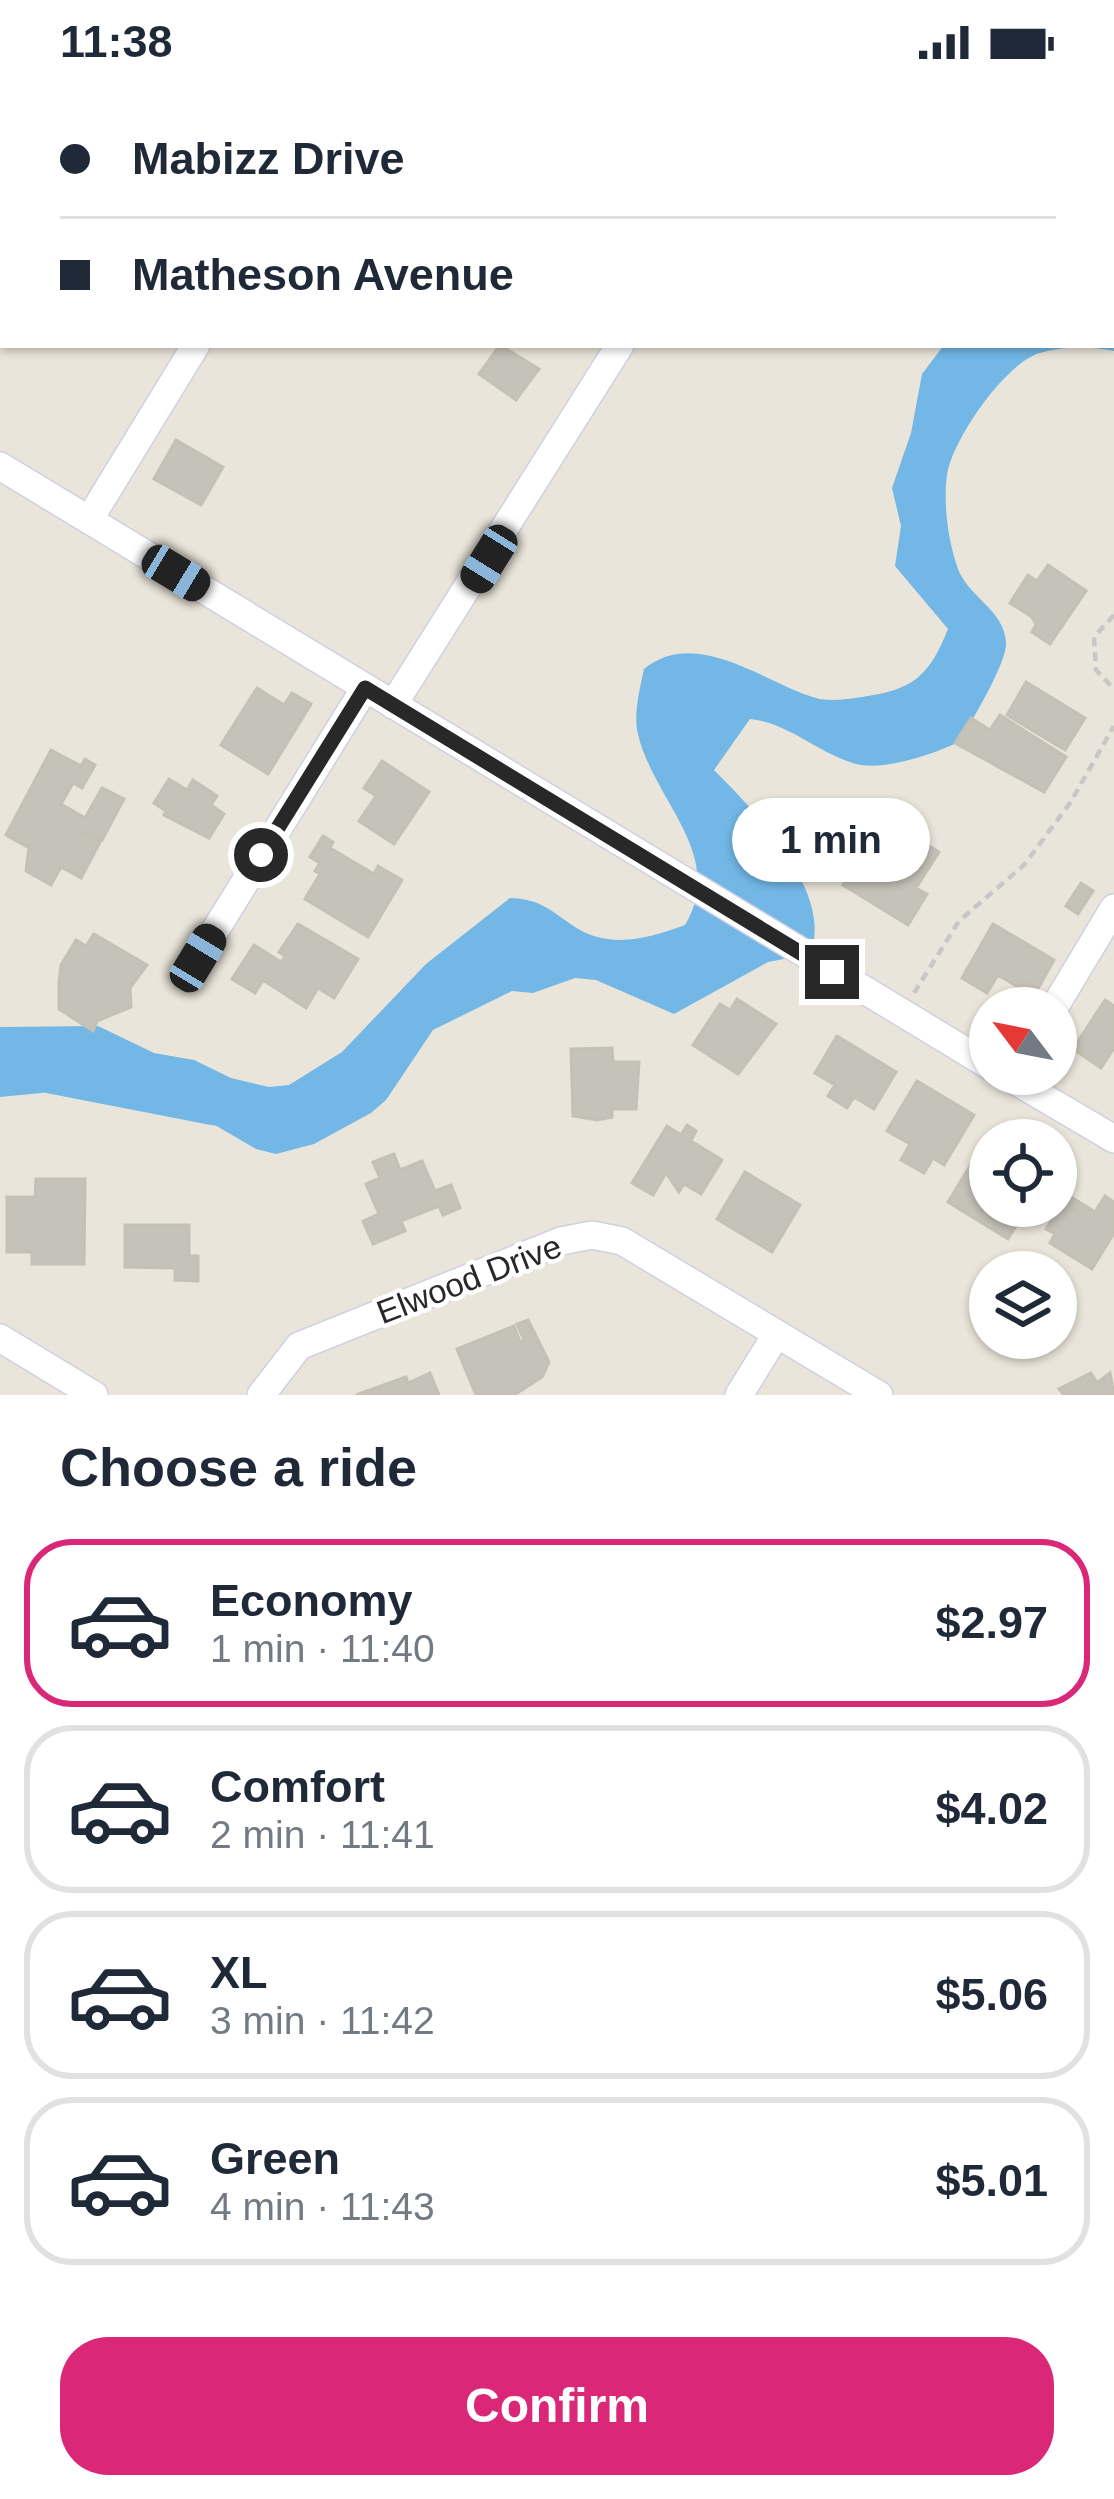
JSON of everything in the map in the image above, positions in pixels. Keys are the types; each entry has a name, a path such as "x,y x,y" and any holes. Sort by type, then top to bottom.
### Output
{"street":[{"path":"89,520 194,348"},
{"path":"393,705 618,348"},
{"path":"0,466 969,1052"},
{"path":"198,958 365,688"},
{"path":"1067,987 1114,908"},
{"path":"1041,1095 1114,1139"},
{"name":"Elwood Drive","path":"261,1395 299,1346 561,1240 592,1235 622,1241 879,1395"},
{"path":"740,1395 776,1335"},
{"path":"0,1339 94,1395"}],"path":[{"path":"1114,615 1094,637 1096,670 1114,688"},
{"path":"901,1013 959,921 1024,865 1070,803 1114,726"}],"water":[{"path":"942,348 1068,348 1040,353 1012,371 983,404 951,460 946,497 954,556 968,586 999,620 1006,642 995,677 959,742 909,760 868,766 842,759 778,726 750,719 714,770 769,830 801,880 815,930 810,954 768,962 674,1014 596,980 575,978 533,993 512,991 433,1030 386,1100 371,1113 314,1144 276,1154 256,1149 143,1083 99,1078 41,1093 0,1097 0,1027 98,1026 154,1053 194,1060 231,1078 269,1087 289,1085 342,1052 426,964 510,898 536,903 599,938 642,938 685,925 696,899 697,875 693,851 638,734 644,669 664,657 708,655 827,700 894,690 926,670 948,629 895,566 901,526 892,488 911,433 922,374"}],"building":[{"path":"498,348 539,369 516,400 479,374"},
{"path":"176,440 223,467 201,505 154,479"},
{"path":"1048,565 1086,591 1050,644 1032,632 1036,625 1032,617 1010,603 1028,575 1037,581"},
{"path":"1026,682 1085,718 1065,750 1007,715"},
{"path":"257,688 284,705 292,693 311,704 268,774 221,745"},
{"path":"1000,715 1066,757 1044,792 955,743 971,718 990,730"},
{"path":"51,750 81,766 85,759 95,765 82,788 73,783 61,804 85,818 102,788 124,799 102,840 80,831 100,842 81,878 61,867 51,885 26,871 29,848 6,835"},
{"path":"382,761 429,792 394,844 359,821 376,796 364,788"},
{"path":"169,779 187,790 193,780 217,796 211,805 224,814 209,838 164,815 166,811 154,803"},
{"path":"892,803 913,816 904,831 939,852 916,888 927,894 908,925 843,885 862,855 855,851 877,814 883,818"},
{"path":"323,836 333,842 330,848 374,874 378,866 402,880 368,937 305,899 320,874 315,871 320,863 310,857"},
{"path":"1081,883 1093,891 1078,914 1066,906"},
{"path":"298,924 358,959 334,998 318,988 306,1008 263,980 255,993 232,979 254,945 281,962 285,956 279,952"},
{"path":"993,924 1054,960 1039,987 1019,987 998,975 991,987 977,987 962,978"},
{"path":"94,934 147,965 130,988 131,1007 97,1021 93,1031 59,1009 59,983 61,965 76,940 86,946"},
{"path":"737,999 776,1024 738,1074 693,1045 720,1004 730,1010"},
{"path":"1105,1000 1114,1006 1114,1048 1101,1068 1077,1052 1077,1043"},
{"path":"837,1036 896,1072 874,1109 854,1097 847,1108 828,1096 835,1085 815,1073"},
{"path":"612,1048 613,1062 639,1062 636,1109 612,1109 612,1117 597,1120 573,1116 571,1049"},
{"path":"917,1081 974,1115 944,1165 933,1158 924,1173 901,1160 910,1144 887,1131"},
{"path":"687,1125 696,1131 691,1141 722,1160 701,1194 684,1184 679,1192 666,1173 653,1195 632,1183 667,1126 681,1135"},
{"path":"394,1154 400,1170 422,1161 435,1191 451,1185 460,1208 443,1215 439,1206 401,1221 405,1231 373,1244 363,1221 379,1214 366,1184 380,1178 373,1162"},
{"path":"969,1168 969,1215 948,1202"},
{"path":"745,1172 800,1205 772,1252 717,1219"},
{"path":"36,1179 85,1179 84,1264 32,1264 32,1252 7,1252 7,1197 35,1197"},
{"path":"1105,1196 1114,1202 1114,1233 1092,1269 1077,1260 1077,1251 1063,1251 1050,1243 1055,1234 1046,1229 1077,1227 1077,1201 1095,1212"},
{"path":"125,1225 189,1225 189,1256 198,1256 198,1281 175,1280 175,1268 125,1267"},
{"path":"989,1227 1015,1227 1008,1239"},
{"path":"528,1320 549,1362 542,1377 514,1395 476,1395 457,1349 514,1326 520,1342 524,1340 517,1324"},
{"path":"430,1373 439,1395 356,1395 406,1377 408,1383"},
{"path":"1091,1373 1097,1383 1110,1373 1114,1395 1064,1395 1059,1389"}],"waterway":[{"path":"0,1061 215,1103"}],"route":[{"path":"261,855 365,688 832,972"}]}
